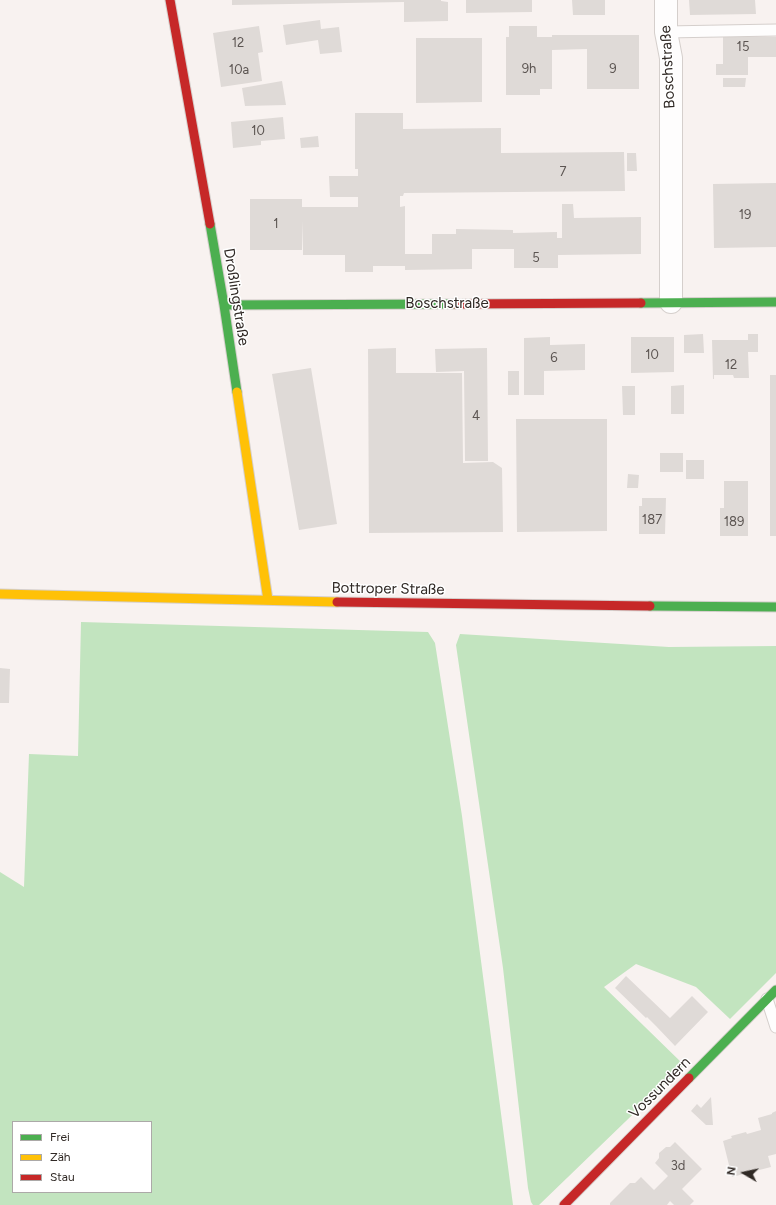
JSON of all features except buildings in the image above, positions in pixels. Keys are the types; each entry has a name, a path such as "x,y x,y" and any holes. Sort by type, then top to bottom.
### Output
{"street":[{"name":"Droßlingstraße","path":"170,0 224,305 268,600"},
{"name":"Boschstraße","path":"666,0 666,32 670,58 671,302"},
{"name":"Boschstraße","path":"224,305 776,302"},
{"name":"Bottroper Straße","path":"0,594 446,604 776,607"},
{"name":"Vossundern","path":"564,1205 776,990"}],"lane":[{"path":"666,32 776,30"},
{"path":"767,999 776,1028"}],"green space":[{"path":"81,622 428,632 435,643 462,816 513,1205 0,1205 0,872 24,887 29,754 78,756"},
{"path":"460,634 669,647 776,646 776,973 730,1019 696,987 636,964 604,987 684,1065 539,1205 533,1205 531,1202 528,1188 503,968 456,645"}],"traffic: fast":[{"path":"210,224 237,392"},
{"path":"641,303 776,302"},
{"path":"224,305 455,304"},
{"path":"650,606 776,607"},
{"path":"689,1078 776,990"}],"traffic: slow":[{"path":"237,392 268,600"},
{"path":"0,594 337,602"}],"traffic: jam":[{"path":"170,0 210,224"},
{"path":"455,304 641,303"},
{"path":"337,602 650,606"},
{"path":"564,1205 689,1078"}]}
